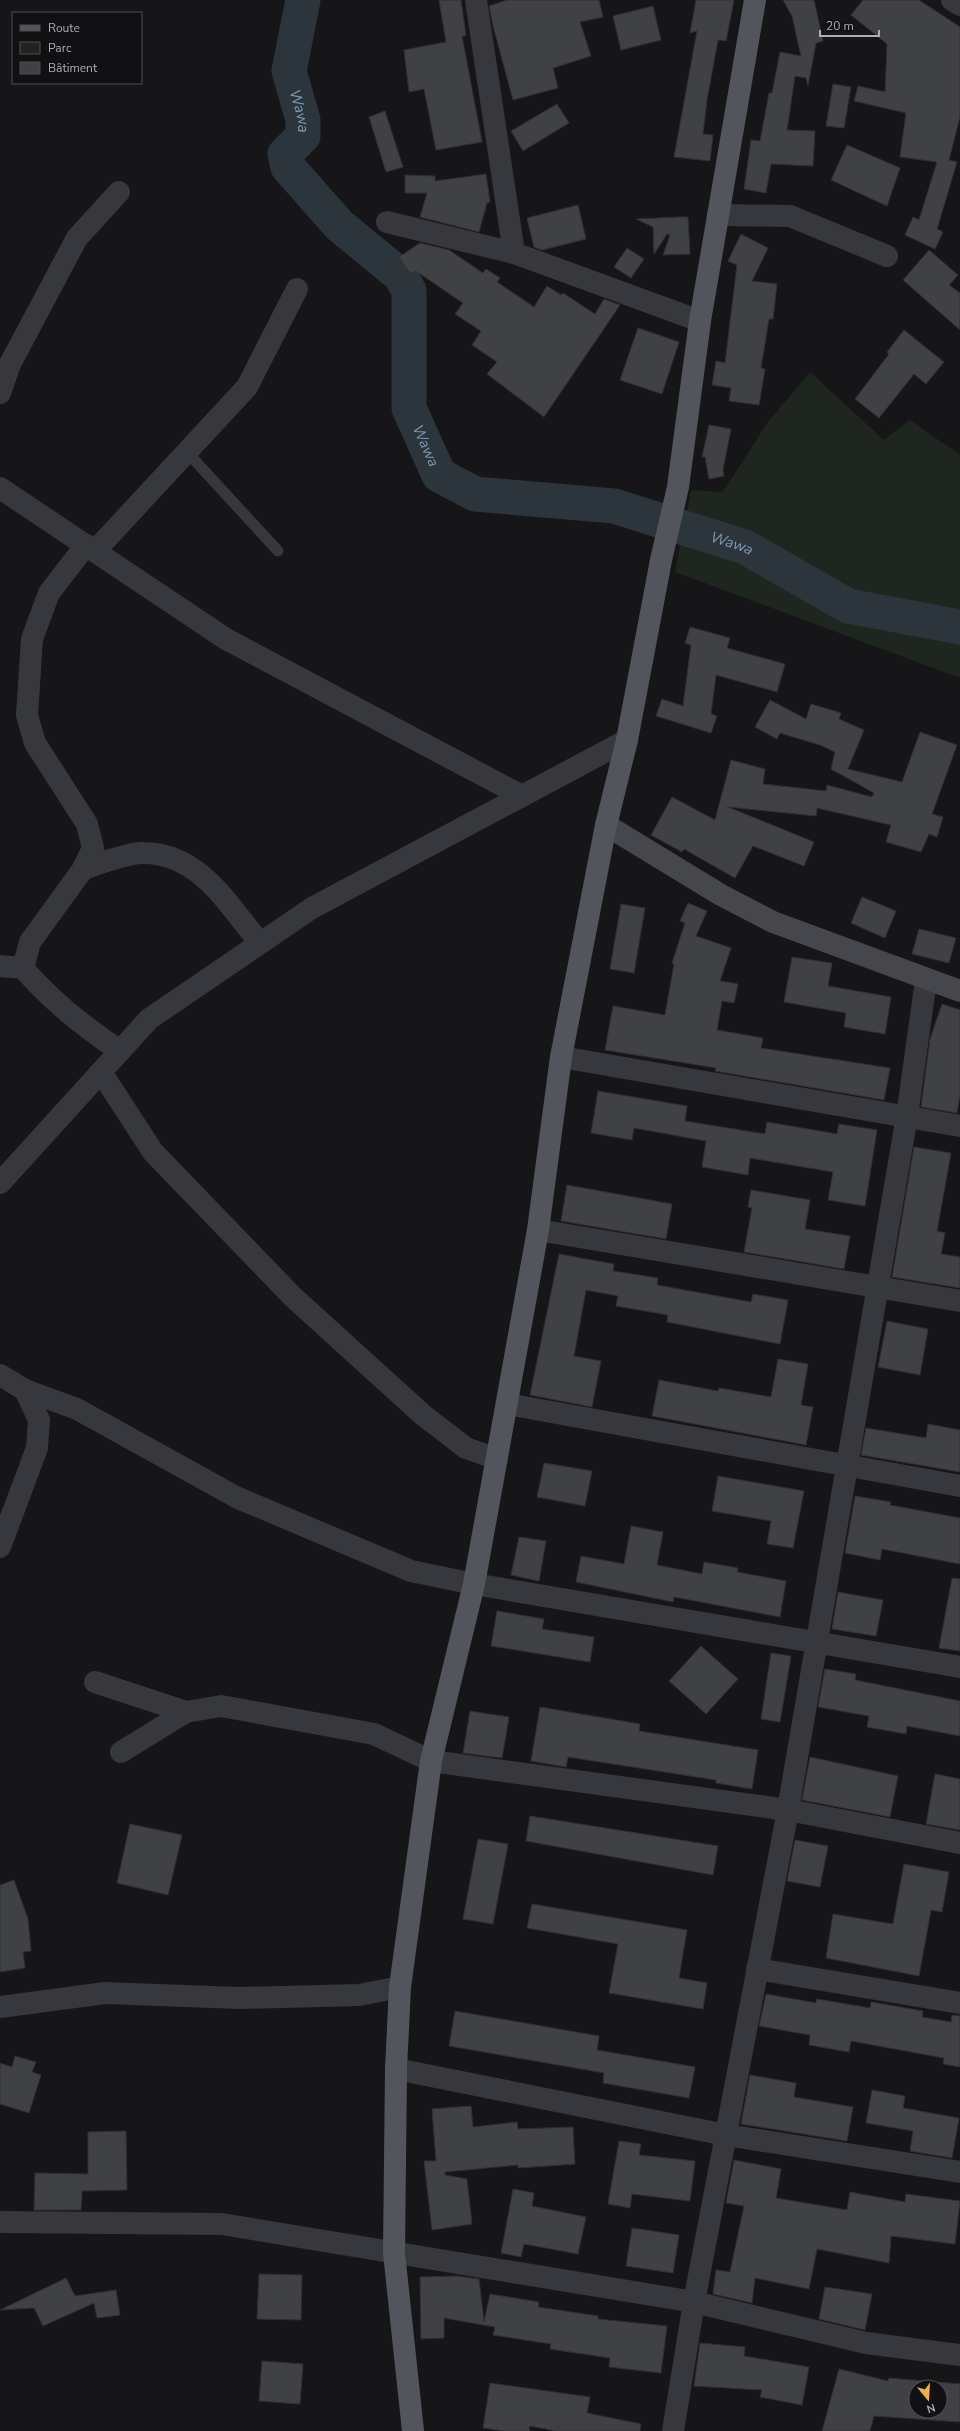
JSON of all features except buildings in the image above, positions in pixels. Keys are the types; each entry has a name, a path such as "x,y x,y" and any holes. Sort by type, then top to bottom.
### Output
{"main road":[{"path":"413,2429 394,2253 396,2069 400,1987 431,1760 474,1584 538,1230 561,1057 606,825 626,740 661,560 678,487 700,321 755,0"}],"street":[{"path":"476,0 514,253"},
{"path":"952,0 960,5"},
{"path":"0,393 10,364 77,238 119,192"},
{"path":"718,215 790,216 886,256"},
{"path":"387,222 514,253 700,321"},
{"path":"23,968 30,942 83,869 93,848 87,824 35,743 27,715 32,639 49,593 90,548 187,452 247,388 298,289"},
{"path":"0,488 226,639 522,796"},
{"path":"0,1184 149,1019 312,908 626,740"},
{"path":"606,825 721,895 773,922 926,980 960,991"},
{"path":"83,869 142,853 179,859 203,874 260,943"},
{"path":"0,966 23,968 37,985 78,1023 120,1051"},
{"path":"673,2431 694,2302 788,1810 907,1116 926,980"},
{"path":"561,1057 960,1126"},
{"path":"101,1072 153,1152 293,1297 422,1415 466,1448 497,1459"},
{"path":"538,1230 960,1301"},
{"path":"0,1375 24,1390 77,1409 236,1497 411,1571 474,1584 960,1667"},
{"path":"0,1546 37,1448 39,1420 24,1390"},
{"path":"507,1404 960,1486"},
{"path":"95,1682 186,1712"},
{"path":"122,1752 186,1712 221,1706 374,1734 431,1760 788,1810 960,1843"},
{"path":"758,1969 960,2003"},
{"path":"0,2007 105,1993 240,1998 359,1995 400,1987"},
{"path":"396,2069 726,2134 960,2172"},
{"path":"0,2222 222,2224 694,2302 866,2343 960,2355"}],"lane":[{"path":"187,452 278,551"}],"green space":[{"path":"810,372 884,440 910,420 960,455 960,678 675,572 691,490 723,492 767,423"}],"waterway":[{"name":"Wawa","path":"303,0 289,71 303,120 303,136 285,154 288,167 339,225 401,276 409,291 409,408 439,475 475,494 614,506 745,547 848,606 960,627"}]}
